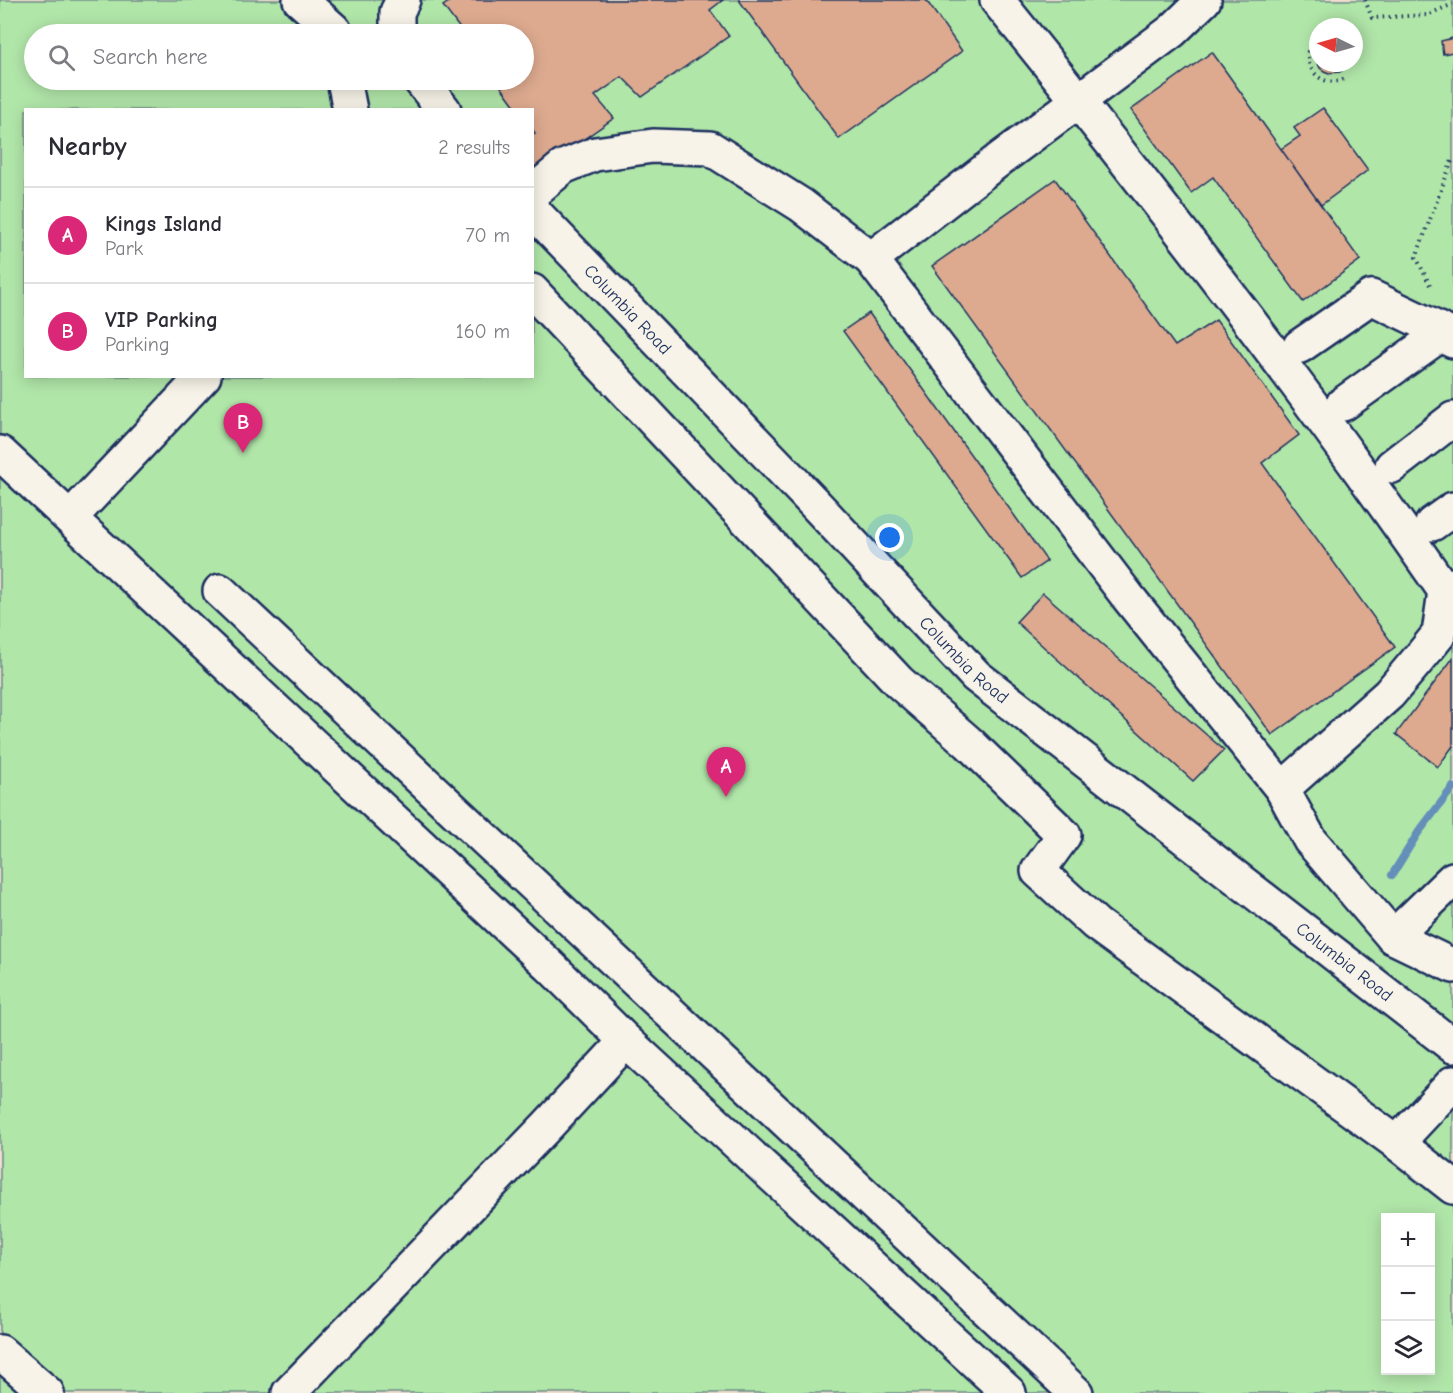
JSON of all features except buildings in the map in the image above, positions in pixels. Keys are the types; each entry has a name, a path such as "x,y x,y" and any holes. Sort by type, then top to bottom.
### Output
{"lane":[{"path":"300,0 327,24"},
{"path":"397,24 397,12 403,0"},
{"path":"997,0 1148,188 1449,588 1439,634 1422,655 1389,694 1282,789"},
{"path":"871,260 1000,159 1172,31 1204,0"},
{"path":"346,90 350,108"},
{"path":"428,90 442,108"},
{"path":"534,191 562,167 595,154 653,146 710,148 801,205 871,260 1128,597 1282,789 1310,840 1393,937 1453,966"},
{"name":"Columbia Road","path":"534,212 817,506 976,676 1453,1046"},
{"path":"534,293 899,682 969,743 1064,835 1038,871 1096,924 1397,1143 1453,1187"},
{"path":"1300,346 1371,297 1449,337"},
{"path":"1342,404 1449,337"},
{"path":"70,518 202,378"},
{"path":"1392,466 1453,419"},
{"path":"0,453 550,966 626,1041 1009,1393"},
{"path":"220,591 1076,1393"},
{"path":"1393,937 1453,879"},
{"path":"290,1393 626,1041"},
{"path":"1397,1143 1453,1083"},
{"path":"0,1352 47,1393"}],"path":[{"path":"1365,0 1372,18 1427,15 1453,4"},
{"path":"1309,50 1309,66"},
{"path":"1314,72 1329,81 1337,82 1344,79 1342,76"},
{"path":"1430,285 1416,257 1453,158"}],"green space":[{"path":"0,0 1453,0 1453,1393 0,1393"}],"waterway":[{"path":"1392,875 1418,833 1453,787"}],"place":[{"name":"VIP Parking","path":"243,453"},
{"name":"Kings Island","path":"726,797"}]}
